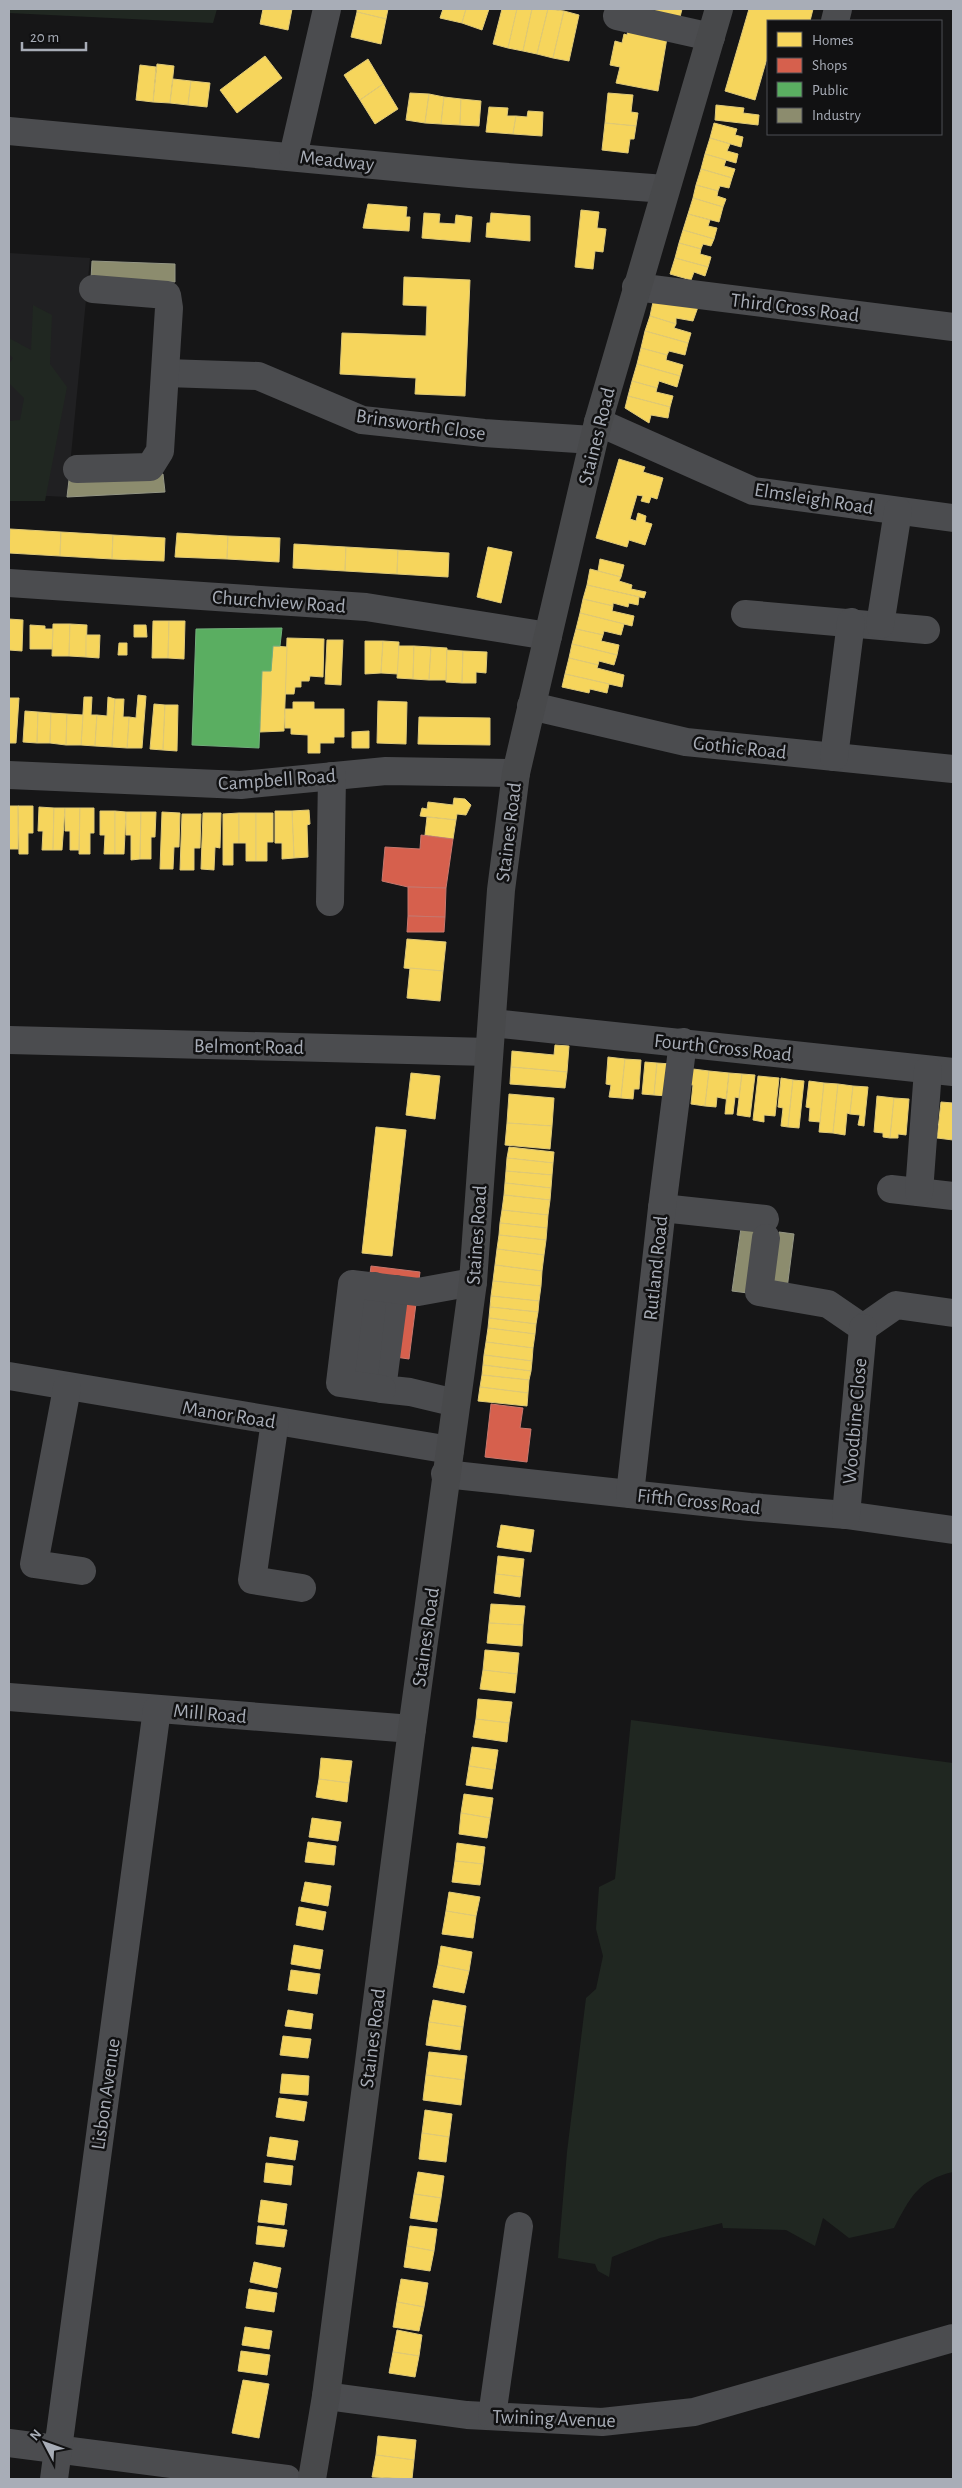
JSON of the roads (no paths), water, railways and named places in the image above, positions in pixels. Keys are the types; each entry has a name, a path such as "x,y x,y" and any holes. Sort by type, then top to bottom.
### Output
{"main road":[{"name":"Staines Road","path":"312,2479 326,2396 412,1729 473,1282 501,890 516,772 596,431 636,287 719,9"}],"street":[{"path":"293,156 327,9"},
{"path":"617,16 711,37"},
{"name":"Meadway","path":"9,131 470,174 665,189"},
{"name":"Third Cross Road","path":"636,287 953,327"},
{"path":"77,469 150,467 160,451 169,308 167,295 93,289"},
{"name":"Brinsworth Close","path":"166,373 258,376 362,420 484,434 596,431"},
{"name":"Elmsleigh Road","path":"596,431 753,491 953,518"},
{"path":"880,625 898,510"},
{"name":"Churchview Road","path":"9,583 366,607 548,636"},
{"path":"745,614 926,630"},
{"path":"834,757 851,622"},
{"name":"Gothic Road","path":"531,706 686,742 953,769"},
{"name":"Campbell Road","path":"9,775 241,785 386,771 516,772"},
{"path":"330,902 332,776"},
{"name":"Fourth Cross Road","path":"492,1023 940,1071"},
{"name":"Belmont Road","path":"9,1040 489,1052"},
{"name":"Rutland Road","path":"630,1494 662,1208 683,1042"},
{"path":"919,1192 940,1071"},
{"path":"891,1189 953,1196"},
{"path":"662,1208 765,1228 758,1292 828,1304 862,1328 896,1305 953,1313"},
{"path":"456,1403 340,1383 348,1311 352,1284 400,1290 473,1282"},
{"path":"389,1390 400,1290"},
{"name":"Woodbine Close","path":"846,1515 862,1328"},
{"name":"Manor Road","path":"9,1376 67,1388 275,1421 448,1462"},
{"path":"67,1388 34,1564 82,1572"},
{"path":"275,1421 252,1580 302,1588"},
{"name":"Fifth Cross Road","path":"448,1462 630,1494 846,1515 953,1530"},
{"name":"Mill Road","path":"9,1697 412,1729"},
{"name":"Lisbon Avenue","path":"54,2479 157,1709"},
{"path":"492,2416 519,2226"},
{"name":"Twining Avenue","path":"326,2396 467,2415 602,2422 694,2412 953,2338"},
{"path":"9,2443 58,2451 287,2479"}]}
